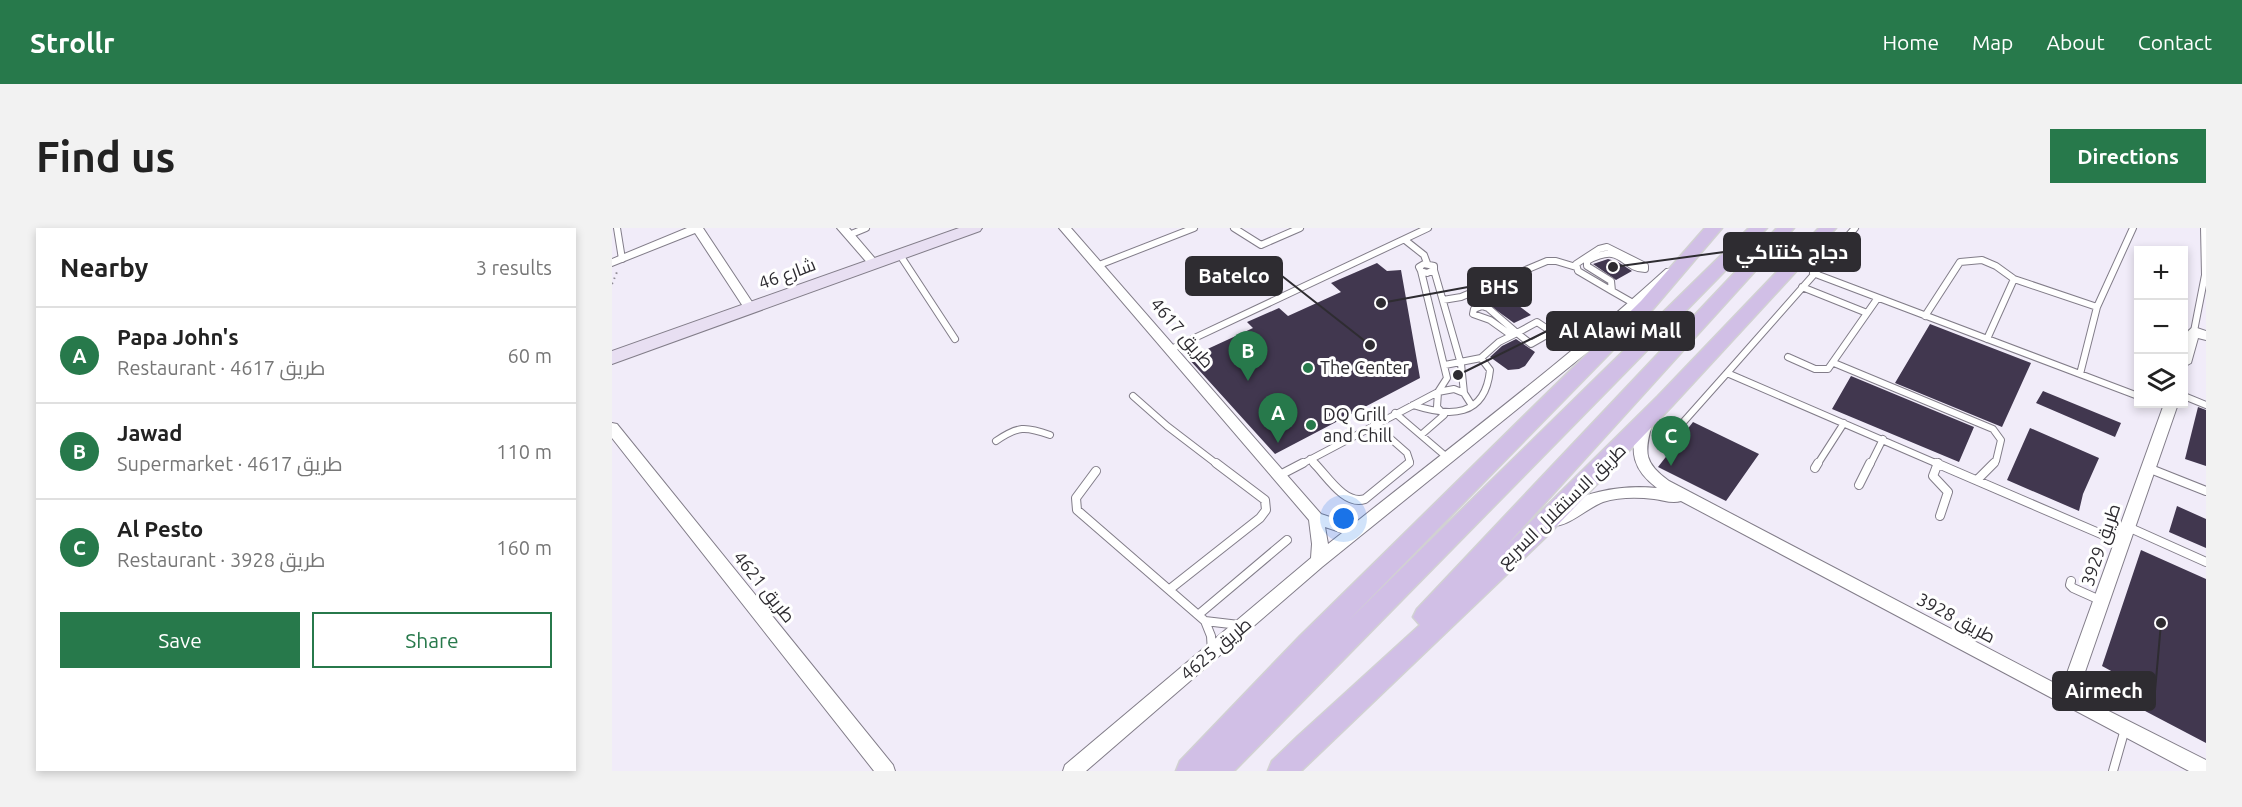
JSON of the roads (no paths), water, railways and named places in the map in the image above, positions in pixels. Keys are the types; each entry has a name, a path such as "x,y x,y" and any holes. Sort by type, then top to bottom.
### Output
{"main road":[{"path":"1190,771 1309,644 1647,305 1714,228"},
{"path":"1215,771 1759,228"},
{"path":"1317,734 1786,228"},
{"name":"طريق الاستقلال السريع","path":"1282,771 1317,734 1496,571 1645,424 1828,228"}],"street":[{"path":"617,261 697,228 750,308"},
{"name":"شارع 46","path":"612,358 974,228"},
{"name":"طريق 4617","path":"1065,228 1316,518"},
{"path":"846,231 874,264"},
{"name":"طريق 4625","path":"1072,771 1318,562 1449,459 1671,271 1683,264"},
{"path":"2188,356 2200,334"},
{"name":"طريق 3929","path":"2067,699 2148,468 2166,408"},
{"name":"طريق 3928","path":"1645,424 1638,446 1641,463 1656,480 1688,500 2206,770"},
{"name":"طريق 4621","path":"612,428 886,771"},
{"name":"طريق 3928","path":"1496,571 1515,563 1567,514 1594,498 1620,492 1638,491 1688,500"},
{"path":"1316,518 1335,526 1360,529"},
{"path":"1316,518 1320,544 1318,562"}],"lane":[{"path":"617,228 617,261"},
{"path":"846,231 866,228"},
{"path":"1099,265 1194,228"},
{"path":"1234,228 1260,245 1300,228"},
{"path":"1169,350 1429,228"},
{"path":"1662,446 1855,228"},
{"path":"2080,374 2097,307 2133,228"},
{"path":"2200,334 2205,275 2204,228"},
{"path":"1405,240 1424,255 1427,263 1434,266 1461,363 1464,393 1471,404"},
{"path":"1576,267 1579,261 1607,247 1645,266 1645,269 1640,269 1609,253 1600,253 1587,261 1587,266 1611,281 1612,291"},
{"path":"900,255 955,339"},
{"path":"1925,316 1963,260 1986,261 2014,279 2097,307"},
{"path":"1443,300 1461,297 1547,261 1556,261 1576,267 1633,303"},
{"path":"1427,263 1419,267 1445,365 1447,378 1438,393 1437,406 1444,415"},
{"path":"1421,271 1427,273 1434,270"},
{"path":"1813,273 2134,394"},
{"path":"1987,339 2014,279"},
{"path":"1802,287 1868,313"},
{"path":"1426,289 1439,288"},
{"path":"1788,357 1819,370 1828,369 1877,299"},
{"path":"1445,365 1481,358 1492,347 1514,334 1537,322 1552,332 1534,344 1514,334 1490,320 1476,316 1473,314 1474,309 1484,306 1490,308 1514,334"},
{"path":"1432,313 1446,312"},
{"path":"1413,405 1444,415 1463,412 1488,388 1490,370 1481,358"},
{"path":"1834,363 1993,429 2001,440 1996,461 1977,480"},
{"path":"1727,373 2122,543"},
{"path":"1280,475 1395,413 1438,393 1448,389 1464,393"},
{"path":"1133,396 1167,426 1265,500 1268,506 1266,513 1170,589"},
{"path":"2188,398 2206,405"},
{"path":"1395,413 1449,459"},
{"path":"1421,435 1444,415"},
{"path":"1815,468 1844,423"},
{"path":"1310,459 1349,499 1359,501 1365,499 1410,462 1407,453 1374,424"},
{"path":"996,441 1019,427 1031,428 1050,435"},
{"path":"1859,485 1883,439"},
{"path":"1938,463 1933,476 1948,492 1940,516"},
{"path":"2148,468 2206,491"},
{"path":"1096,471 1076,498 1077,510 1202,618 1211,636 1212,653"},
{"path":"2127,527 2206,562"},
{"path":"1202,618 1287,540"},
{"path":"2071,581 2070,585 2073,588 2102,601"},
{"path":"1202,618 1225,625 1246,624"},
{"path":"2113,771 2125,729"}],"place":[{"name":"دجاج كنتاكي","path":"1613,267"},
{"name":"BHS","path":"1381,303"},
{"name":"Batelco","path":"1370,345"},
{"name":"The Center","path":"1308,368"},
{"name":"Al Alawi Mall","path":"1458,375"},
{"name":"Jawad","path":"1248,381"},
{"name":"DQ Grill and Chill","path":"1311,425"},
{"name":"Papa John's","path":"1278,443"},
{"name":"Al Pesto","path":"1671,466"},
{"name":"Airmech","path":"2161,623"}]}
